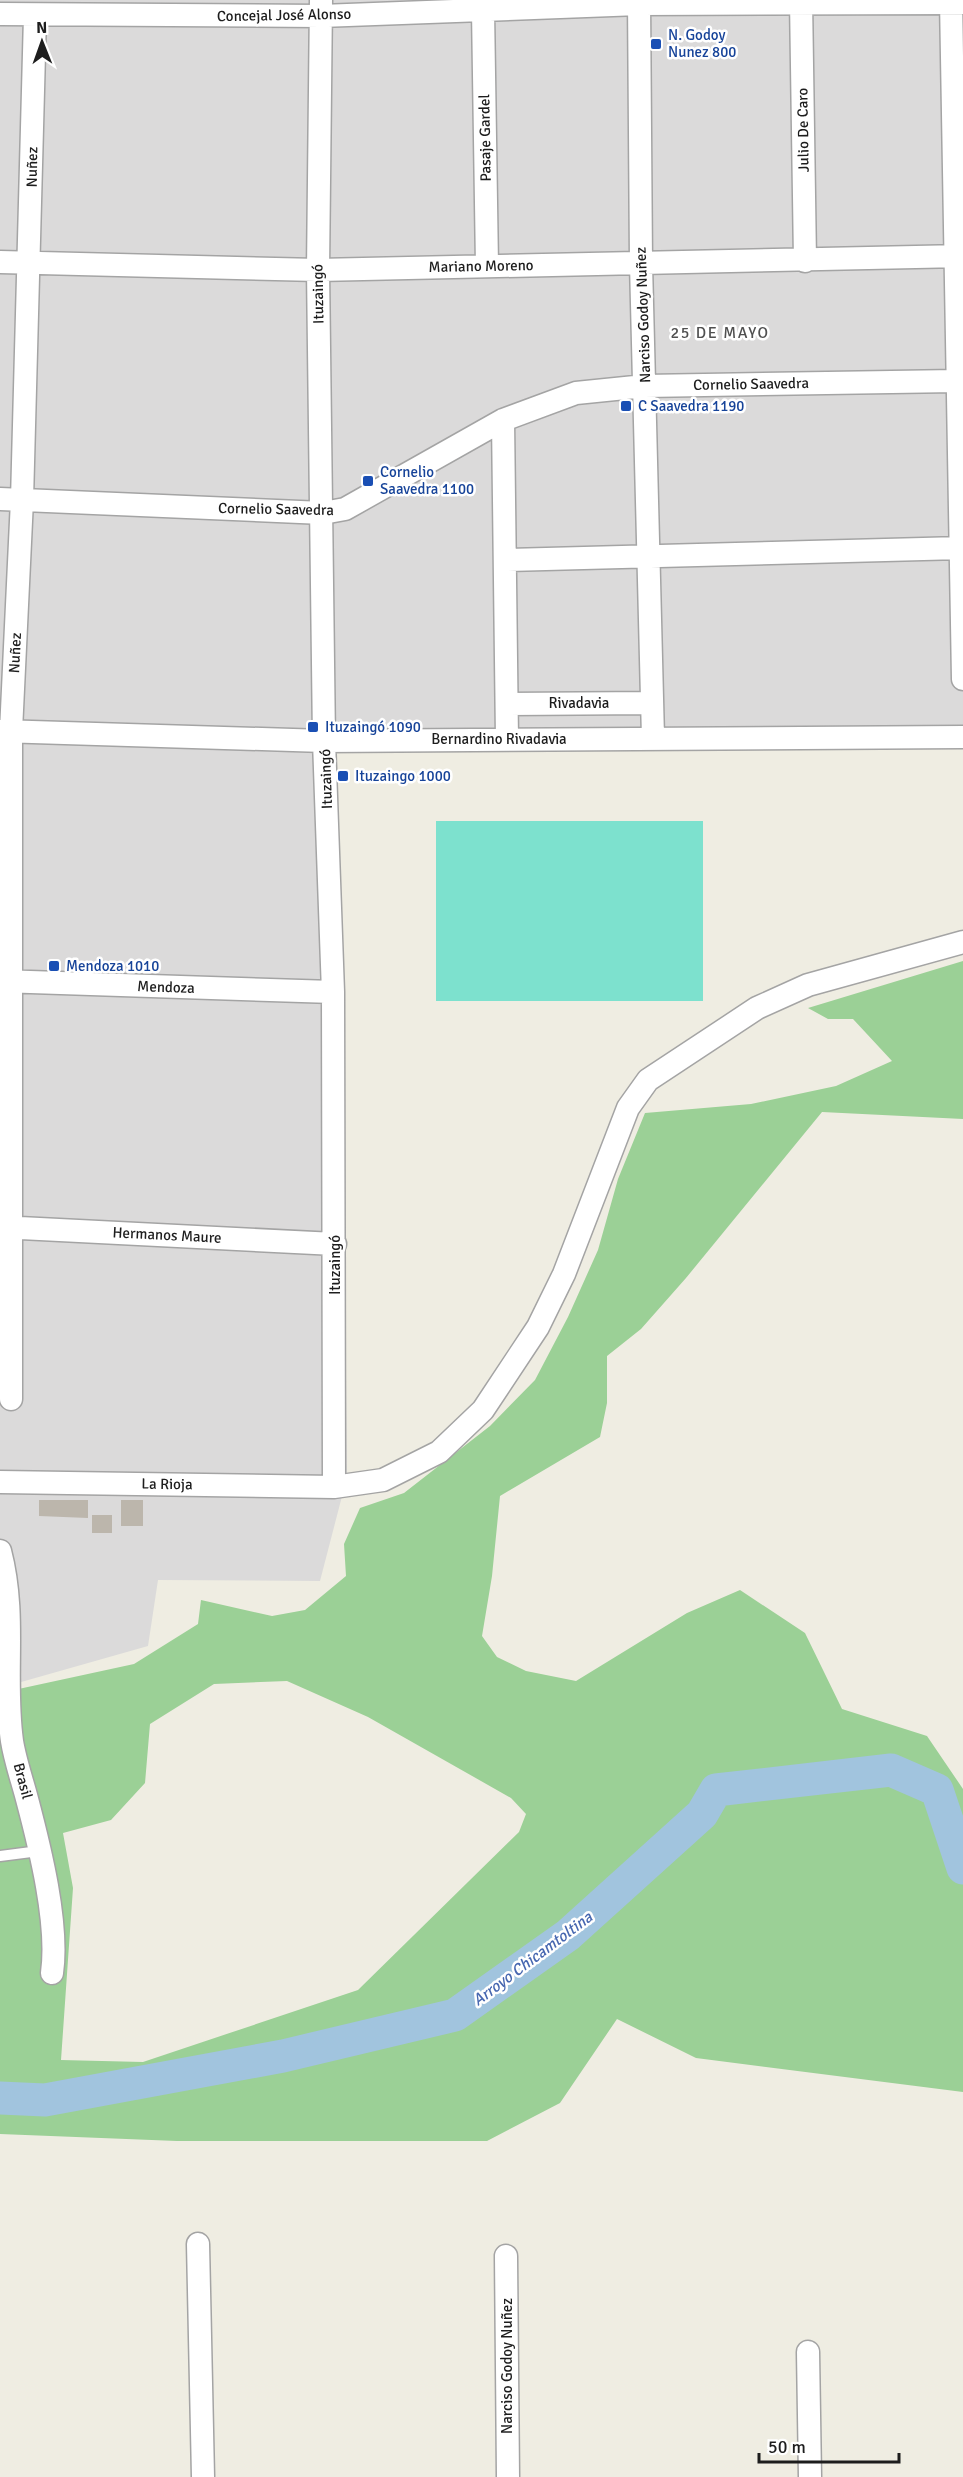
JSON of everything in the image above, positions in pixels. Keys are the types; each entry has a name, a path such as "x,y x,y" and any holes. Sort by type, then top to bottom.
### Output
{"street":[{"name":"Concejal José Alonso","path":"0,14 35,16 321,8 483,10 639,2 955,2"},
{"name":"Narciso Godoy Nuñez","path":"639,2 641,264 653,738"},
{"name":"Julio De Caro","path":"801,2 804,261"},
{"path":"955,2 958,257 956,381 963,679"},
{"name":"Ituzaingó","path":"321,8 318,270 323,513 324,741 333,992 334,1487"},
{"name":"Pasaje Gardel","path":"483,10 487,266"},
{"name":"Nuñez","path":"11,1399 6,1227 6,731 22,500 35,16"},
{"name":"Mariano Moreno","path":"0,262 318,270 958,257"},
{"name":"Cornelio Saavedra","path":"0,500 323,513 345,509 503,420 576,393 645,386 956,381"},
{"path":"503,420 507,739"},
{"path":"505,560 961,548"},
{"name":"Rivadavia","path":"507,704 652,703"},
{"name":"Bernardino Rivadavia","path":"6,731 324,741 963,737"},
{"name":"La Rioja","path":"0,1482 334,1487 383,1480 440,1452 483,1410 538,1327 564,1274 628,1108 648,1080 758,1008 808,985 963,942"},
{"name":"Mendoza","path":"5,981 333,992"},
{"name":"Hermanos Maure","path":"6,1227 335,1244"},
{"name":"Brasil","path":"0,1551 11,1616 5,1703 12,1742 39,1851 56,1949 52,1973"},
{"path":"198,2244 203,2477"},
{"name":"Narciso Godoy Nuñez","path":"506,2256 508,2477"},
{"path":"808,2352 810,2477"}],"lane":[{"path":"0,1856 39,1851"}],"shaded area":[{"path":"0,0 963,0 963,727 333,732 342,972 347,1477 320,1581 158,1580 148,1646 0,1688"},
{"path":"436,821 703,821 703,1001 436,1001"}],"green space":[{"path":"963,961 963,1119 822,1112 686,1278 641,1329 607,1356 607,1403 600,1437 500,1496 492,1576 482,1636 497,1657 526,1671 576,1681 687,1613 740,1590 805,1633 842,1709 927,1736 963,1789 963,2092 696,2058 617,2019 560,2103 487,2141 177,2141 0,2134 0,1693 134,1664 198,1624 201,1600 272,1616 305,1610 346,1576 344,1544 360,1508 404,1493 490,1426 535,1380 568,1317 598,1250 618,1179 645,1113 751,1104 836,1086 892,1061 853,1019 828,1019 808,1008","holes":["287,1681 368,1717 511,1798 526,1814 519,1832 358,1990 143,2062 61,2060 73,1888 63,1833 111,1820 145,1783 150,1724 214,1684"]}],"building":[{"path":"39,1500 88,1500 88,1518 39,1516"},
{"path":"121,1500 143,1500 143,1526 121,1526"},
{"path":"92,1515 112,1515 112,1533 92,1533"}],"waterway":[{"name":"Arroyo Chicamtoltina","path":"0,2098 45,2100 283,2056 455,2015 568,1935 702,1814 716,1790 891,1770 937,1790 963,1868"}],"place":[{"name":"N. Godoy Nunez 800","path":"656,44"},
{"name":"C Saavedra 1190","path":"626,406"},
{"name":"Cornelio Saavedra 1100","path":"368,481"},
{"name":"Ituzaingó 1090","path":"313,727"},
{"name":"Ituzaingo 1000","path":"343,776"},
{"name":"Mendoza 1010","path":"54,966"}],"district":[{"name":"25 DE MAYO","path":"720,332"}]}
